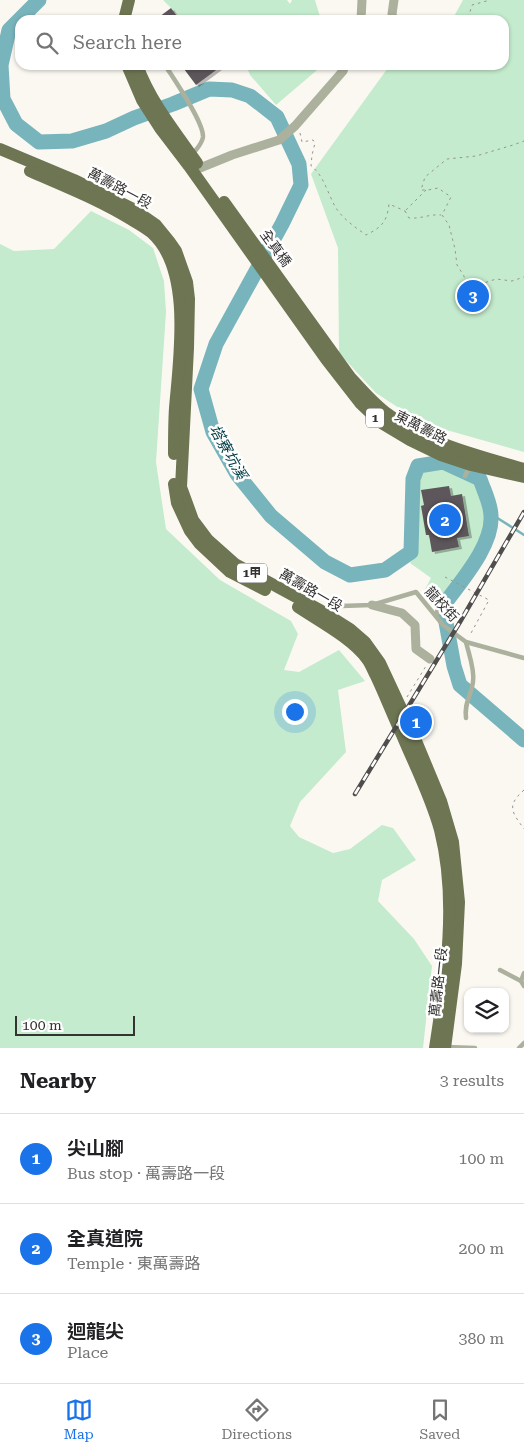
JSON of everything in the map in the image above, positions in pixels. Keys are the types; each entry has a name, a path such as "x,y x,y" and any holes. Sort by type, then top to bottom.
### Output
{"main road":[{"path":"125,15 129,0"},
{"path":"134,15 136,0"},
{"name":"1","path":"130,70 166,128 194,164"},
{"name":"1","path":"139,70 146,97"},
{"name":"萬壽路一段","path":"0,149 74,180 133,210 156,225 176,251 187,282 189,299 181,487 193,520 208,540 236,564 317,614 368,659 431,802 440,831 450,902 440,1047"},
{"name":"萬壽路一段","path":"0,158 121,214 151,232 162,244 174,273 178,290 180,316 173,478 176,503 190,531 199,543 230,572 317,614"},
{"name":"全真橋","path":"194,164 246,232 279,286"},
{"name":"全真橋","path":"194,164 247,250 279,286"},
{"name":"東萬壽路","path":"279,286 326,359 361,404 380,422 440,455 470,465 524,478"},
{"name":"東萬壽路","path":"470,465 524,469"}],"street":[{"path":"361,15 362,0"},
{"path":"392,15 394,0"},
{"path":"194,164 232,155 279,140 295,126 343,70"},
{"path":"372,605 402,613 415,625 416,650 430,659"}],"lane":[{"path":"168,70 184,94 202,131 203,137 194,164"},
{"name":"龍校街","path":"317,614 341,606 372,605 416,592 443,625 466,642 524,658"},
{"path":"436,605 438,608 436,616"},
{"path":"466,642 474,677 466,706 466,718"},
{"path":"500,970 521,980 524,986"},
{"path":"521,980 524,973"},
{"path":"518,1048 524,1043"},
{"path":"440,1047 476,1048"}],"path":[{"path":"469,15 472,5 490,0"},
{"path":"295,126 301,133 302,142 313,140 315,142 312,166 325,186 335,207 343,217 366,235 383,224 389,204 405,211 409,218 419,218 430,214 442,215 449,224 457,265 464,276 467,291 471,296"},
{"path":"442,215 451,197 438,188 420,190 425,177 447,159 476,156 524,141"},
{"path":"405,211 426,190"},
{"path":"466,284 475,286 496,279 512,281 524,277"},
{"path":"467,291 472,290"},
{"path":"445,577 489,600 466,642"},
{"path":"407,697 430,659"},
{"path":"524,790 512,803 513,810 524,829"}],"green space":[{"path":"163,0 287,0 290,4 292,0 315,0 320,15 178,15"},
{"path":"463,0 524,0 524,452 422,423 376,393 339,353 338,248 311,174 386,70 509,70 509,15 455,15"},
{"path":"248,70 317,70 276,105 250,75"},
{"path":"91,211 129,230 153,248 164,281 166,312 156,462 166,529 220,580 291,621 298,634 284,670 299,672 339,650 365,681 338,690 346,752 300,802 290,826 299,837 333,853 350,849 382,825 393,828 416,860 382,880 378,901 414,939 432,966 423,1048 0,1048 0,244 14,251 54,249"},
{"path":"442,466 475,480 487,513 487,524 485,534 475,555 439,607 423,593 431,578 410,563 416,555 417,483 421,470"}],"building":[{"path":"171,8 176,15 162,15"},
{"path":"185,70 216,70 196,85"},
{"path":"449,486 451,496 462,494 469,536 457,538 459,547 432,552 429,535 426,535 421,506 424,505 421,490"}],"waterway":[{"name":"塔寮坑溪","path":"24,15 39,0"},
{"name":"塔寮坑溪","path":"15,24 9,30 1,65 3,99 16,124 39,142 72,141 106,131 209,89 232,90 250,96 277,117 299,164 301,185 282,224 216,344 201,389 213,432 237,474 271,516 325,562 350,575 385,570 411,552 413,479 418,466 443,462 480,479 490,507 490,527 487,539 474,563 443,606 454,666 460,685 524,740"},
{"path":"491,514 524,535"}],"railway":[{"path":"355,794 460,622 524,512"}],"place":[{"name":"迴龍尖","path":"473,296"},
{"name":"全真道院","path":"445,520"},
{"name":"尖山腳","path":"416,722"}]}
